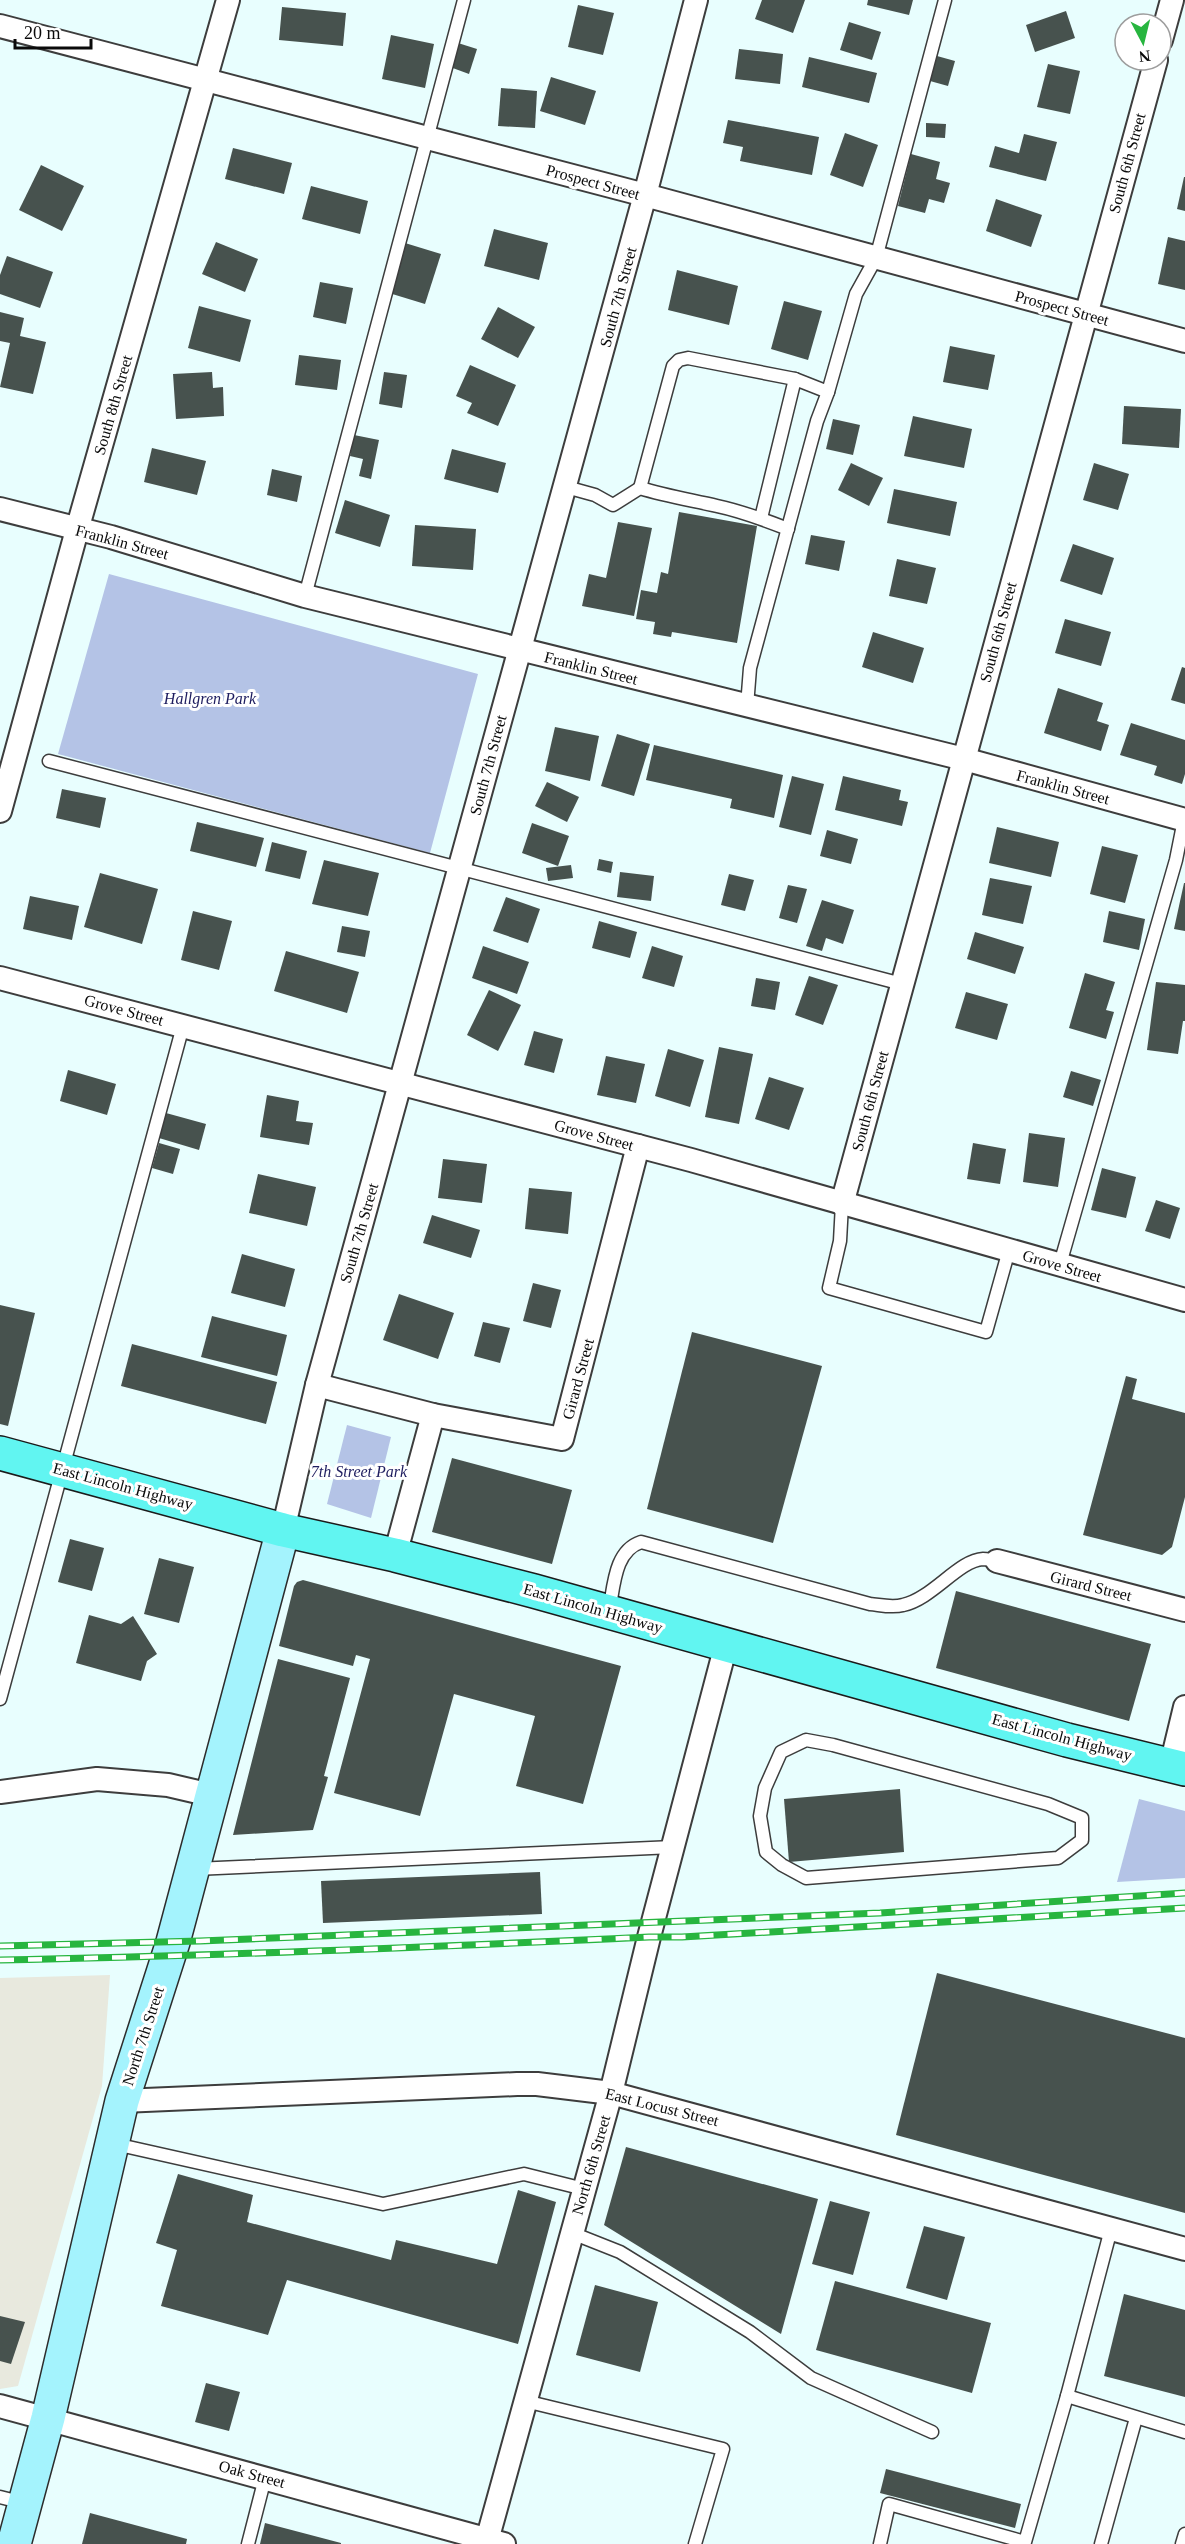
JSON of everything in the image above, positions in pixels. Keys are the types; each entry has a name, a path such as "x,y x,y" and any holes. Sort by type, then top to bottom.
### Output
{"main road":[{"name":"East Lincoln Highway","path":"0,1453 283,1530 395,1555 609,1612 1067,1740 1178,1767"}],"street":[{"name":"South 8th Street","path":"0,811 77,530 207,82 228,0"},
{"name":"South 7th Street","path":"283,1530 317,1385 402,1084 518,651 566,487 696,0"},
{"name":"Prospect Street","path":"0,26 645,195 1185,341"},
{"name":"South 6th Street","path":"842,1204 1153,72"},
{"name":"Franklin Street","path":"0,509 111,537 304,596 518,651 964,759 1184,818"},
{"name":"Grove Street","path":"0,978 639,1146 1185,1300"},
{"name":"Girard Street","path":"317,1385 433,1415 562,1439 639,1146"},
{"path":"395,1555 433,1415"},
{"name":"North 7th Street","path":"14,2544 13,2500 48,2418 122,2101 173,1942 283,1530"},
{"name":"Girard Street","path":"997,1561 1185,1610"},
{"name":"North 6th Street","path":"492,2542 525,2401 611,2093 726,1645"},
{"path":"1178,1767 1185,1707"},
{"path":"0,1792 97,1779 168,1785 212,1795"},
{"name":"East Locust Street","path":"122,2101 517,2084 537,2084 611,2093 1185,2249"},
{"name":"Oak Street","path":"0,2406 492,2542"}],"lane":[{"path":"304,596 464,0"},
{"path":"747,706 750,668 818,421 856,294 876,258 945,0"},
{"path":"566,487 595,495 613,505 640,488 673,366 679,360 688,358 795,379 828,392"},
{"path":"761,518 795,379"},
{"path":"640,488 682,500 718,506 761,518 788,529"},
{"path":"49,761 902,984"},
{"path":"1060,1264 1176,860 1184,818"},
{"path":"0,1699 183,1026"},
{"path":"842,1204 840,1241 829,1288 975,1329 986,1332 1009,1250"},
{"path":"609,1612 620,1559 630,1546 640,1542 870,1604 889,1606 903,1605 926,1596 969,1563 983,1559 997,1561"},
{"path":"806,1740 833,1745 1048,1804 1082,1818 1082,1840 1058,1858 806,1878 782,1865 766,1852 760,1816 765,1788 781,1752 806,1740"},
{"path":"192,1869 673,1847"},
{"path":"112,2143 383,2204 524,2174 584,2189"},
{"path":"880,2544 889,2504 1025,2543 1111,2229"},
{"path":"572,2233 621,2252 750,2332 811,2378 932,2432"},
{"path":"1067,2396 1185,2432"},
{"path":"525,2401 723,2449 694,2544"},
{"path":"1101,2544 1137,2418"},
{"path":"248,2544 265,2478"},
{"path":"1182,2544 1185,2534"}],"shaded area":[{"path":"110,1975 102,2086 18,2386 0,2389 0,1978"}],"green space":[{"name":"Hallgren Park","path":"109,574 478,674 430,853 58,754"},
{"name":"7th Street Park","path":"347,1425 391,1437 371,1518 327,1504"},
{"path":"1139,1799 1185,1811 1185,1878 1117,1882"}],"building":[{"path":"762,0 805,0 793,33 755,19"},
{"path":"868,0 913,0 909,15 867,5"},
{"path":"578,5 614,13 603,55 568,47"},
{"path":"282,7 346,13 343,46 279,40"},
{"path":"1066,11 1075,38 1035,52 1026,25"},
{"path":"849,22 881,32 872,60 840,50"},
{"path":"391,35 434,44 425,88 382,79"},
{"path":"458,43 477,49 469,74 450,67"},
{"path":"739,49 783,54 780,84 735,79"},
{"path":"937,56 955,61 948,86 930,81"},
{"path":"809,57 877,73 869,103 802,87"},
{"path":"1048,64 1080,71 1070,114 1037,107"},
{"path":"551,77 596,91 585,125 540,111"},
{"path":"501,88 537,91 535,128 498,126"},
{"path":"728,120 819,137 812,175 740,161 743,147 723,143"},
{"path":"926,123 946,124 945,138 926,137"},
{"path":"845,133 878,145 863,187 830,175"},
{"path":"1024,134 1057,142 1046,181 989,167 995,146 1019,153"},
{"path":"233,148 292,163 284,194 225,179"},
{"path":"911,154 940,162 936,179 950,183 944,203 929,199 925,213 898,206"},
{"path":"41,165 84,186 62,231 19,210"},
{"path":"1185,177 1185,211 1177,209"},
{"path":"311,186 368,201 360,234 302,219"},
{"path":"996,199 1042,215 1031,247 986,231"},
{"path":"494,229 548,243 539,280 484,266"},
{"path":"1168,237 1185,241 1185,290 1158,284"},
{"path":"216,242 258,259 245,292 202,274"},
{"path":"405,243 441,254 425,304 389,293"},
{"path":"7,256 53,272 40,308 0,294 0,275"},
{"path":"677,270 738,286 729,325 668,310"},
{"path":"320,282 353,288 346,324 313,317"},
{"path":"784,301 822,311 808,360 771,349"},
{"path":"199,306 251,320 240,362 188,348"},
{"path":"498,307 535,327 518,358 481,339"},
{"path":"0,312 24,318 20,336 46,342 33,394 0,387 10,343 0,341"},
{"path":"950,346 995,355 988,390 943,382"},
{"path":"299,355 341,360 337,390 295,385"},
{"path":"470,365 516,385 498,426 467,413 472,403 456,396"},
{"path":"212,372 213,388 223,387 224,416 176,419 173,374"},
{"path":"384,372 407,375 402,408 379,404"},
{"path":"1124,406 1181,409 1179,448 1122,444"},
{"path":"913,416 972,429 964,468 904,456"},
{"path":"833,419 860,425 853,455 826,449"},
{"path":"354,435 379,440 371,479 359,476 363,459 350,456"},
{"path":"152,448 206,461 197,495 144,482"},
{"path":"452,449 506,463 498,493 444,479"},
{"path":"851,463 883,478 869,506 838,490"},
{"path":"1094,463 1129,474 1118,510 1083,500"},
{"path":"272,469 302,476 297,502 267,495"},
{"path":"894,489 957,502 950,536 887,523"},
{"path":"345,500 390,515 380,547 335,533"},
{"path":"679,512 757,526 737,643 672,632 671,637 653,634 655,622 636,619 641,590 657,593 661,572 668,574"},
{"path":"618,522 652,528 634,616 582,606 589,574 606,578"},
{"path":"415,525 476,529 473,570 412,566"},
{"path":"811,535 845,541 839,571 805,564"},
{"path":"1073,544 1114,558 1102,595 1060,581"},
{"path":"897,559 936,568 927,604 889,596"},
{"path":"1065,619 1111,632 1101,666 1055,653"},
{"path":"873,632 924,648 913,683 862,667"},
{"path":"1182,667 1185,668 1185,704 1171,700"},
{"path":"1058,688 1103,703 1097,721 1109,725 1101,751 1044,733"},
{"path":"1131,723 1185,740 1185,774 1182,784 1154,775 1157,766 1120,755"},
{"path":"555,727 599,736 590,781 545,771"},
{"path":"617,734 650,744 634,796 601,786"},
{"path":"654,745 783,775 774,818 730,808 732,799 646,780"},
{"path":"792,776 824,784 811,835 779,827"},
{"path":"843,776 901,790 899,800 908,802 902,826 835,810"},
{"path":"547,782 579,797 567,822 535,806"},
{"path":"62,789 106,798 100,828 56,818"},
{"path":"197,822 264,838 256,867 190,851"},
{"path":"532,823 569,836 558,866 522,853"},
{"path":"997,827 1059,842 1051,877 989,863"},
{"path":"827,830 858,839 851,864 820,856"},
{"path":"272,842 307,851 300,879 265,871"},
{"path":"1102,846 1138,855 1125,903 1090,894"},
{"path":"599,859 613,862 611,873 597,870"},
{"path":"324,860 379,873 368,916 312,904"},
{"path":"571,865 573,878 548,881 546,868"},
{"path":"620,872 654,876 651,901 617,897"},
{"path":"100,873 158,889 142,944 84,927"},
{"path":"729,874 754,880 745,911 721,905"},
{"path":"990,878 1032,886 1023,924 982,915"},
{"path":"1185,883 1185,931 1174,929"},
{"path":"788,885 807,889 797,923 779,918"},
{"path":"30,896 79,906 72,940 23,929"},
{"path":"506,897 540,909 528,943 493,931"},
{"path":"822,900 854,910 843,944 826,938 822,951 806,946"},
{"path":"193,911 232,921 219,970 181,960"},
{"path":"1109,911 1145,919 1139,950 1103,942"},
{"path":"599,921 637,932 630,958 592,948"},
{"path":"342,926 370,931 365,957 337,952"},
{"path":"975,932 1024,947 1015,974 967,959"},
{"path":"483,946 529,962 517,994 472,978"},
{"path":"652,946 683,956 674,987 642,978"},
{"path":"286,951 359,972 347,1013 274,991"},
{"path":"1085,973 1115,982 1106,1010 1114,1012 1106,1039 1069,1028"},
{"path":"809,976 838,985 823,1025 795,1015"},
{"path":"756,978 780,982 775,1010 751,1006"},
{"path":"1156,982 1185,985 1185,1021 1183,1021 1178,1054 1147,1050"},
{"path":"489,990 521,1005 498,1051 467,1035"},
{"path":"966,992 1008,1004 997,1040 955,1028"},
{"path":"534,1031 563,1039 554,1073 524,1065"},
{"path":"719,1047 753,1054 739,1124 705,1117"},
{"path":"668,1049 704,1060 690,1107 655,1096"},
{"path":"606,1056 645,1064 636,1103 597,1095"},
{"path":"68,1070 116,1084 107,1115 60,1101"},
{"path":"1071,1071 1101,1080 1093,1106 1063,1097"},
{"path":"769,1077 804,1088 789,1130 755,1119"},
{"path":"267,1095 299,1101 296,1121 313,1123 309,1145 260,1137"},
{"path":"166,1113 206,1124 199,1150 159,1138"},
{"path":"1029,1133 1065,1138 1058,1187 1023,1182"},
{"path":"159,1143 180,1149 173,1174 152,1168"},
{"path":"973,1143 1006,1149 1000,1184 967,1179"},
{"path":"443,1159 487,1164 482,1203 438,1198"},
{"path":"1102,1168 1136,1177 1126,1218 1091,1210"},
{"path":"258,1174 316,1187 307,1226 249,1213"},
{"path":"529,1188 572,1192 568,1234 525,1229"},
{"path":"1156,1200 1180,1208 1170,1239 1145,1231"},
{"path":"432,1215 480,1230 471,1258 423,1243"},
{"path":"242,1254 295,1269 285,1307 231,1293"},
{"path":"533,1283 561,1290 551,1328 523,1321"},
{"path":"399,1294 454,1313 438,1359 383,1340"},
{"path":"0,1305 35,1313 8,1426 0,1424"},
{"path":"212,1316 287,1335 277,1376 201,1357"},
{"path":"483,1322 510,1328 500,1363 474,1356"},
{"path":"692,1332 822,1366 773,1543 647,1509"},
{"path":"132,1344 277,1382 266,1424 121,1386"},
{"path":"1126,1376 1137,1379 1132,1399 1185,1413 1185,1497 1172,1547 1162,1555 1083,1535"},
{"path":"452,1458 572,1490 552,1564 432,1532"},
{"path":"70,1539 104,1548 92,1591 58,1582"},
{"path":"159,1558 194,1567 179,1623 144,1614"},
{"path":"303,1580 621,1666 583,1804 516,1786 535,1716 454,1694 420,1816 334,1793 370,1659 356,1655 353,1666 279,1646 294,1586"},
{"path":"956,1591 1151,1644 1129,1721 936,1668"},
{"path":"89,1615 121,1624 133,1616 157,1654 147,1661 141,1681 76,1663"},
{"path":"278,1659 350,1678 324,1776 328,1777 313,1830 233,1835"},
{"path":"900,1789 904,1852 789,1862 784,1799"},
{"path":"540,1872 542,1914 323,1923 321,1881"},
{"path":"937,1973 1185,2038 1185,2213 896,2135"},
{"path":"626,2147 818,2199 781,2334 604,2225"},
{"path":"178,2174 253,2195 247,2222 391,2260 396,2240 497,2264 518,2190 556,2202 518,2344 287,2280 268,2335 161,2306 177,2250 156,2243"},
{"path":"830,2201 870,2212 853,2275 812,2264"},
{"path":"924,2226 965,2237 947,2300 906,2288"},
{"path":"835,2281 991,2323 972,2393 816,2350"},
{"path":"595,2285 658,2302 640,2372 576,2355"},
{"path":"1124,2294 1185,2310 1185,2397 1104,2376"},
{"path":"0,2316 25,2322 11,2364 0,2361"},
{"path":"206,2383 240,2392 229,2431 195,2422"},
{"path":"886,2469 1021,2504 1015,2528 880,2493"},
{"path":"90,2513 187,2539 186,2544 82,2544"},
{"path":"265,2523 341,2543 341,2544 260,2544"}],"railway":[{"path":"0,1946 200,1941 880,1913 1185,1893"},
{"path":"0,1960 244,1954 682,1937 1185,1908"}]}
